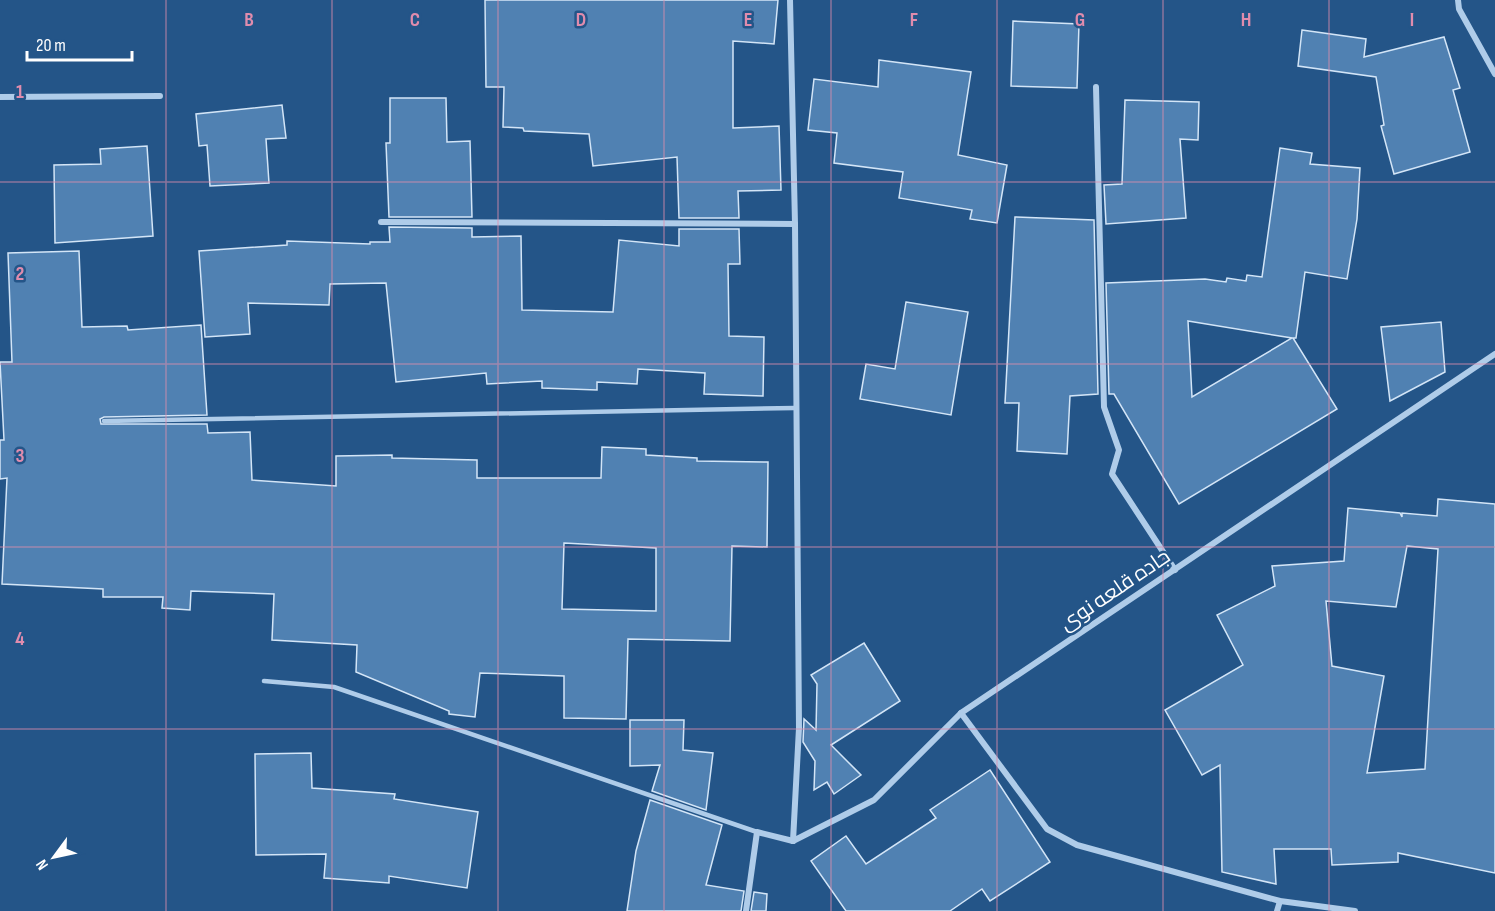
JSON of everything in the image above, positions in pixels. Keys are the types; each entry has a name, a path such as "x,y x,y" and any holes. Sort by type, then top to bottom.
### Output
{"street":[{"path":"746,911 757,832 793,841 799,728 795,224 790,0"},
{"path":"1458,0 1459,9 1495,74"},
{"path":"1096,87 1104,406 1119,450 1112,474 1175,570"},
{"path":"0,97 160,96"},
{"path":"381,222 795,224"},
{"name":"جاده قلعه نوی","path":"793,841 874,800 961,713 1495,354"},
{"path":"961,713 1047,829 1077,845 1280,901 1355,911"},
{"path":"1277,911 1280,901"}],"lane":[{"path":"104,421 795,408"},
{"path":"264,681 334,687 757,832"}],"building":[{"path":"485,0 778,0 774,44 733,41 733,128 779,126 781,190 738,191 739,218 679,218 677,157 593,166 589,134 524,131 523,128 503,127 504,87 486,87"},
{"path":"1013,21 1079,24 1077,88 1011,86"},
{"path":"1302,30 1366,39 1364,57 1444,37 1460,88 1453,90 1470,152 1394,174 1381,126 1384,125 1376,77 1298,66"},
{"path":"879,60 971,72 958,155 1007,165 997,223 970,219 972,210 899,198 903,172 834,163 837,133 808,130 814,79 878,87"},
{"path":"390,98 446,98 447,142 470,141 472,217 389,217 386,143 390,143"},
{"path":"1125,100 1199,102 1198,140 1180,139 1186,218 1106,224 1104,185 1122,184"},
{"path":"282,105 286,138 266,139 269,183 210,186 207,145 199,146 196,114"},
{"path":"147,146 153,236 55,243 54,165 101,164 100,149"},
{"path":"1280,148 1312,153 1310,164 1360,168 1357,219 1347,279 1305,272 1296,338 1293,338 1337,409 1179,504 1114,394 1109,394 1106,283 1205,279 1226,282 1227,278 1246,281 1247,275 1262,277","holes":["1188,321 1292,338 1192,397"]},
{"path":"1015,217 1094,220 1098,394 1070,396 1067,454 1017,451 1019,403 1005,403"},
{"path":"389,227 472,228 472,237 521,236 522,310 613,312 619,240 679,246 679,229 739,229 740,264 728,264 729,336 764,337 763,396 704,394 705,373 638,369 637,384 597,382 597,390 542,388 542,381 487,384 486,373 396,382 386,283 330,284 329,305 248,303 250,334 205,337 199,251 287,245 287,241 370,244 370,242 390,242"},
{"path":"79,251 82,327 127,326 128,330 201,325 207,415 104,417 100,419 101,424 207,424 208,433 250,432 252,480 336,486 336,456 392,455 392,458 477,460 477,478 601,478 602,447 646,449 646,455 697,458 697,461 768,462 767,547 732,546 730,641 628,639 626,719 564,718 564,676 480,673 475,717 449,714 449,711 356,672 357,645 272,640 274,594 191,591 190,610 162,608 163,597 103,597 103,589 2,584 7,478 0,479 0,440 4,440 0,362 12,362 8,253","holes":["564,543 656,548 656,611 562,609"]},
{"path":"906,302 968,312 951,415 860,399 866,364 895,369"},
{"path":"1441,322 1445,372 1390,401 1381,327"},
{"path":"1438,499 1495,504 1495,873 1398,853 1398,862 1332,865 1331,849 1274,849 1276,884 1222,872 1220,765 1202,775 1165,710 1243,665 1217,615 1275,586 1272,566 1344,561 1348,508 1400,513 1402,517 1402,513 1437,516","holes":["1407,546 1438,549 1425,769 1367,773 1384,676 1332,666 1326,601 1396,607"]},
{"path":"864,643 900,701 831,745 861,775 834,794 827,782 814,790 815,761 803,742 804,719 816,730 817,684 811,675"},
{"path":"630,720 684,720 683,750 713,753 706,810 652,791 660,765 630,766"},
{"path":"311,753 312,788 395,794 394,799 478,812 467,888 389,876 389,883 324,878 326,854 256,855 255,754"},
{"path":"990,770 1050,862 990,901 982,889 950,911 846,911 811,861 846,836 866,864 936,818 930,810"},
{"path":"650,800 722,825 706,885 744,891 741,911 627,911 636,851"},
{"path":"754,892 767,894 766,911 751,911"}]}
